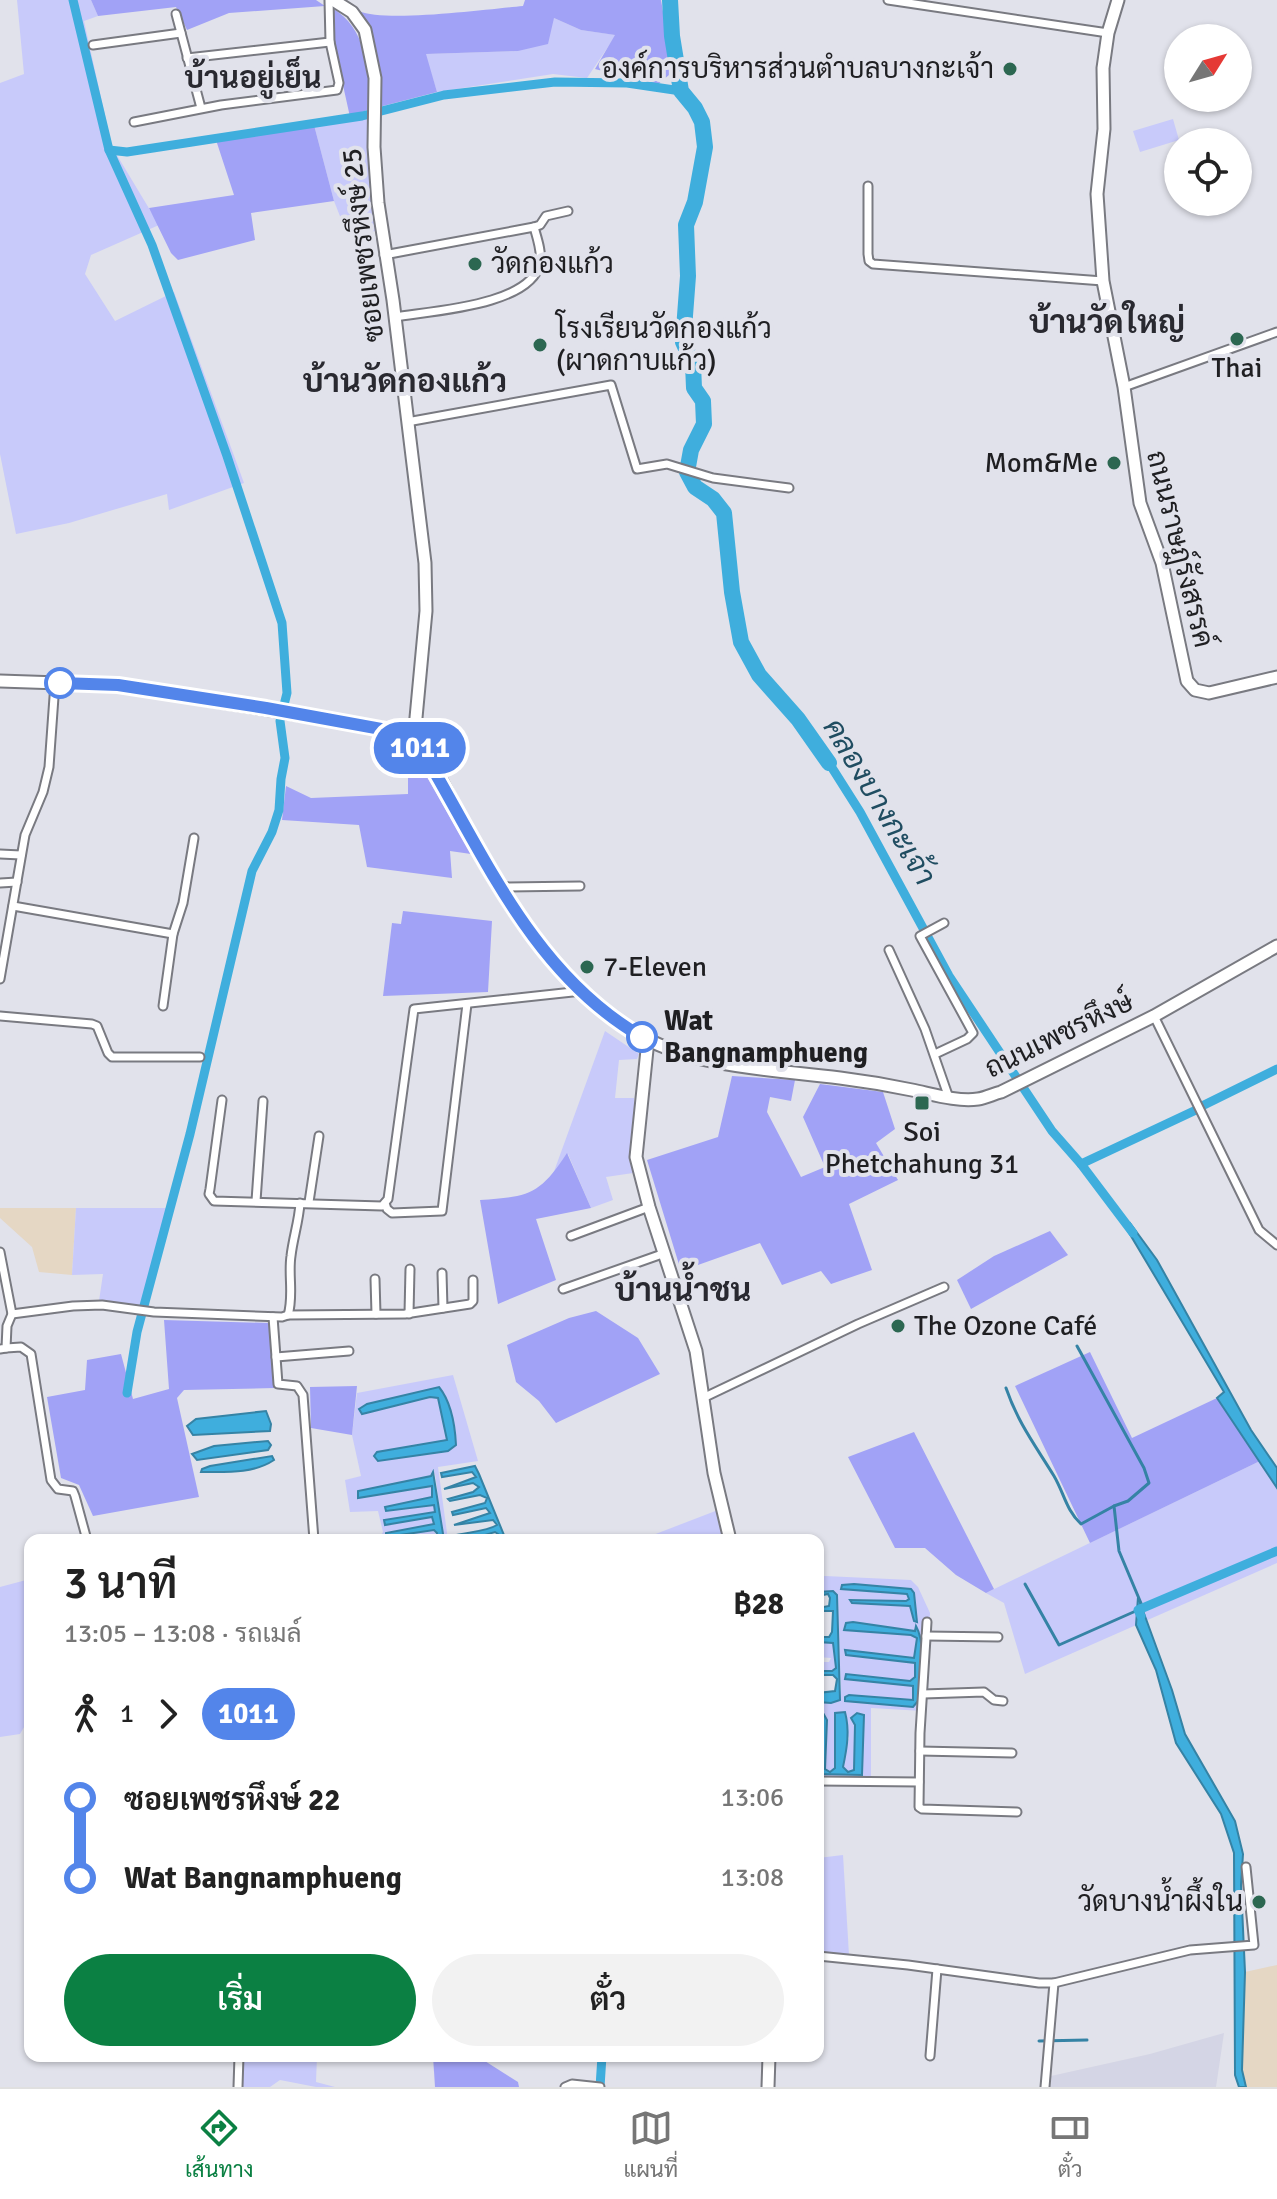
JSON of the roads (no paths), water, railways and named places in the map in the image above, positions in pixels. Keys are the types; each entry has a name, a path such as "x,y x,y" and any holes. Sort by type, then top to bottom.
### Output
{"street":[{"path":"134,122 201,108 337,90 339,83 330,42 331,0"},
{"name":"ซอยเพชรหึงษ์ 25","path":"331,0 352,12 359,20 372,57 375,78 375,173 426,587 423,663 414,739"},
{"path":"888,0 1108,33"},
{"name":"ถนนราษฎ์รังสรรค์","path":"1118,0 1108,33 1103,68 1104,129 1098,181 1103,281 1124,387 1140,503 1162,563 1187,681 1195,690 1209,693 1277,677"},
{"path":"176,14 201,108"},
{"path":"93,45 181,33"},
{"path":"187,58 330,42"},
{"path":"868,186 868,254 873,264 1103,281"},
{"path":"384,255 534,227 540,225 546,216 568,211"},
{"path":"395,317 468,305 512,294 522,288 535,276 540,265 534,227"},
{"path":"1124,387 1277,332"},
{"path":"407,422 611,385 637,469 667,464 713,478 789,488"},
{"path":"0,681 118,685 377,728 403,733 414,739"},
{"path":"0,979 25,835 46,780 55,683"},
{"name":"ถนนเพชรหึงษ์","path":"414,739 499,887 540,946 582,991 612,1017 648,1040 686,1055 720,1063 876,1083 949,1098 976,1100 1001,1092 1154,1016 1277,946"},
{"path":"163,1006 173,934 183,903 194,838"},
{"path":"0,854 21,855"},
{"path":"0,883 17,882"},
{"path":"499,887 580,886"},
{"path":"13,906 173,934"},
{"path":"935,1054 973,1033 920,936 944,923"},
{"path":"889,950 935,1054 949,1098"},
{"path":"467,1004 442,1211 392,1213 385,1203 412,1013 416,1007 582,991"},
{"path":"0,1016 92,1024 97,1026 112,1057 200,1057"},
{"path":"1154,1016 1259,1230 1277,1245"},
{"path":"648,1040 636,1157 696,1351 714,1473 729,1534"},
{"path":"222,1100 209,1194 214,1201 382,1206 385,1203"},
{"path":"256,1201 263,1101"},
{"path":"288,1315 291,1304 291,1253 319,1136"},
{"path":"571,1236 649,1207"},
{"path":"0,1252 12,1314 3,1348 21,1347 31,1354 51,1480 58,1489 73,1491 85,1534"},
{"path":"563,1289 665,1253"},
{"path":"409,1314 410,1269"},
{"path":"442,1273 443,1308"},
{"path":"375,1279 376,1314"},
{"path":"12,1314 102,1305 154,1312 273,1317 409,1314 473,1301 473,1280"},
{"path":"705,1397 944,1287"},
{"path":"273,1317 278,1384 297,1386 303,1395 314,1534"},
{"path":"276,1357 349,1351"},
{"path":"927,1622 919,1804 922,1809 1017,1812"},
{"path":"926,1636 998,1637"},
{"path":"923,1694 984,1692 994,1700 1003,1701"},
{"path":"920,1751 1012,1753"},
{"path":"824,1781 919,1782"},
{"path":"824,1957 1054,1983 1190,1950 1254,1945 1246,1867"},
{"path":"930,2056 937,1969"},
{"path":"1045,2087 1054,1983"},
{"path":"238,2087 239,2062"},
{"path":"768,2087 769,2062"},
{"path":"565,2087 572,2084 600,2087"}],"waterway":[{"path":"73,0 109,150 152,245 282,623 287,693 280,721 285,758 279,810 272,832 252,871 190,1134 137,1332 127,1393"},
{"name":"คลองบางกะเจ้า","path":"670,0 681,91 702,122 705,147 695,202 686,225 688,276 683,342 693,364 694,388 703,401 704,424 691,450 687,472 695,487 713,499 724,513 741,642 759,675 798,719 829,763"},
{"path":"109,150 127,152 362,116 444,95 555,82 627,83 681,91"},
{"name":"คลองบางกะเจ้า","path":"829,763 860,812 949,976 1052,1131 1133,1233"},
{"path":"1204,1105 1277,1069"},
{"path":"1081,1164 1196,1110"},
{"path":"1077,1346 1144,1468 1149,1483 1128,1501 1114,1506 1119,1551 1143,1608"},
{"path":"1006,1388 1021,1423 1076,1519 1081,1524 1114,1506"},
{"path":"1141,1616 1138,1610 1277,1551"},
{"path":"1025,1584 1059,1645 1138,1610"},
{"path":"1039,2041 1087,2040"},
{"path":"600,2087 602,2062"}],"place":[{"name":"องค์การบริหารส่วนตำบลบางกะเจ้า","path":"1010,69"},
{"name":"วัดกองแก้ว","path":"475,264"},
{"name":"Thai","path":"1237,339"},
{"name":"โรงเรียนวัดกองแก้ว (ผาดกาบแก้ว)","path":"540,345"},
{"name":"Mom&Me","path":"1114,463"},
{"name":"7-Eleven","path":"587,967"},
{"name":"Wat Bangnamphueng","path":"642,1037"},
{"name":"Soi Phetchahung 31","path":"922,1103"},
{"name":"The Ozone Café","path":"898,1326"},
{"name":"วัดบางน้ำผึ้งใน","path":"1259,1902"}],"district":[{"name":"บ้านอยู่เย็น","path":"253,78"},
{"name":"บ้านวัดใหญ่","path":"1107,322"},
{"name":"บ้านวัดกองแก้ว","path":"405,381"},
{"name":"บ้านน้ำชน","path":"683,1290"}]}
